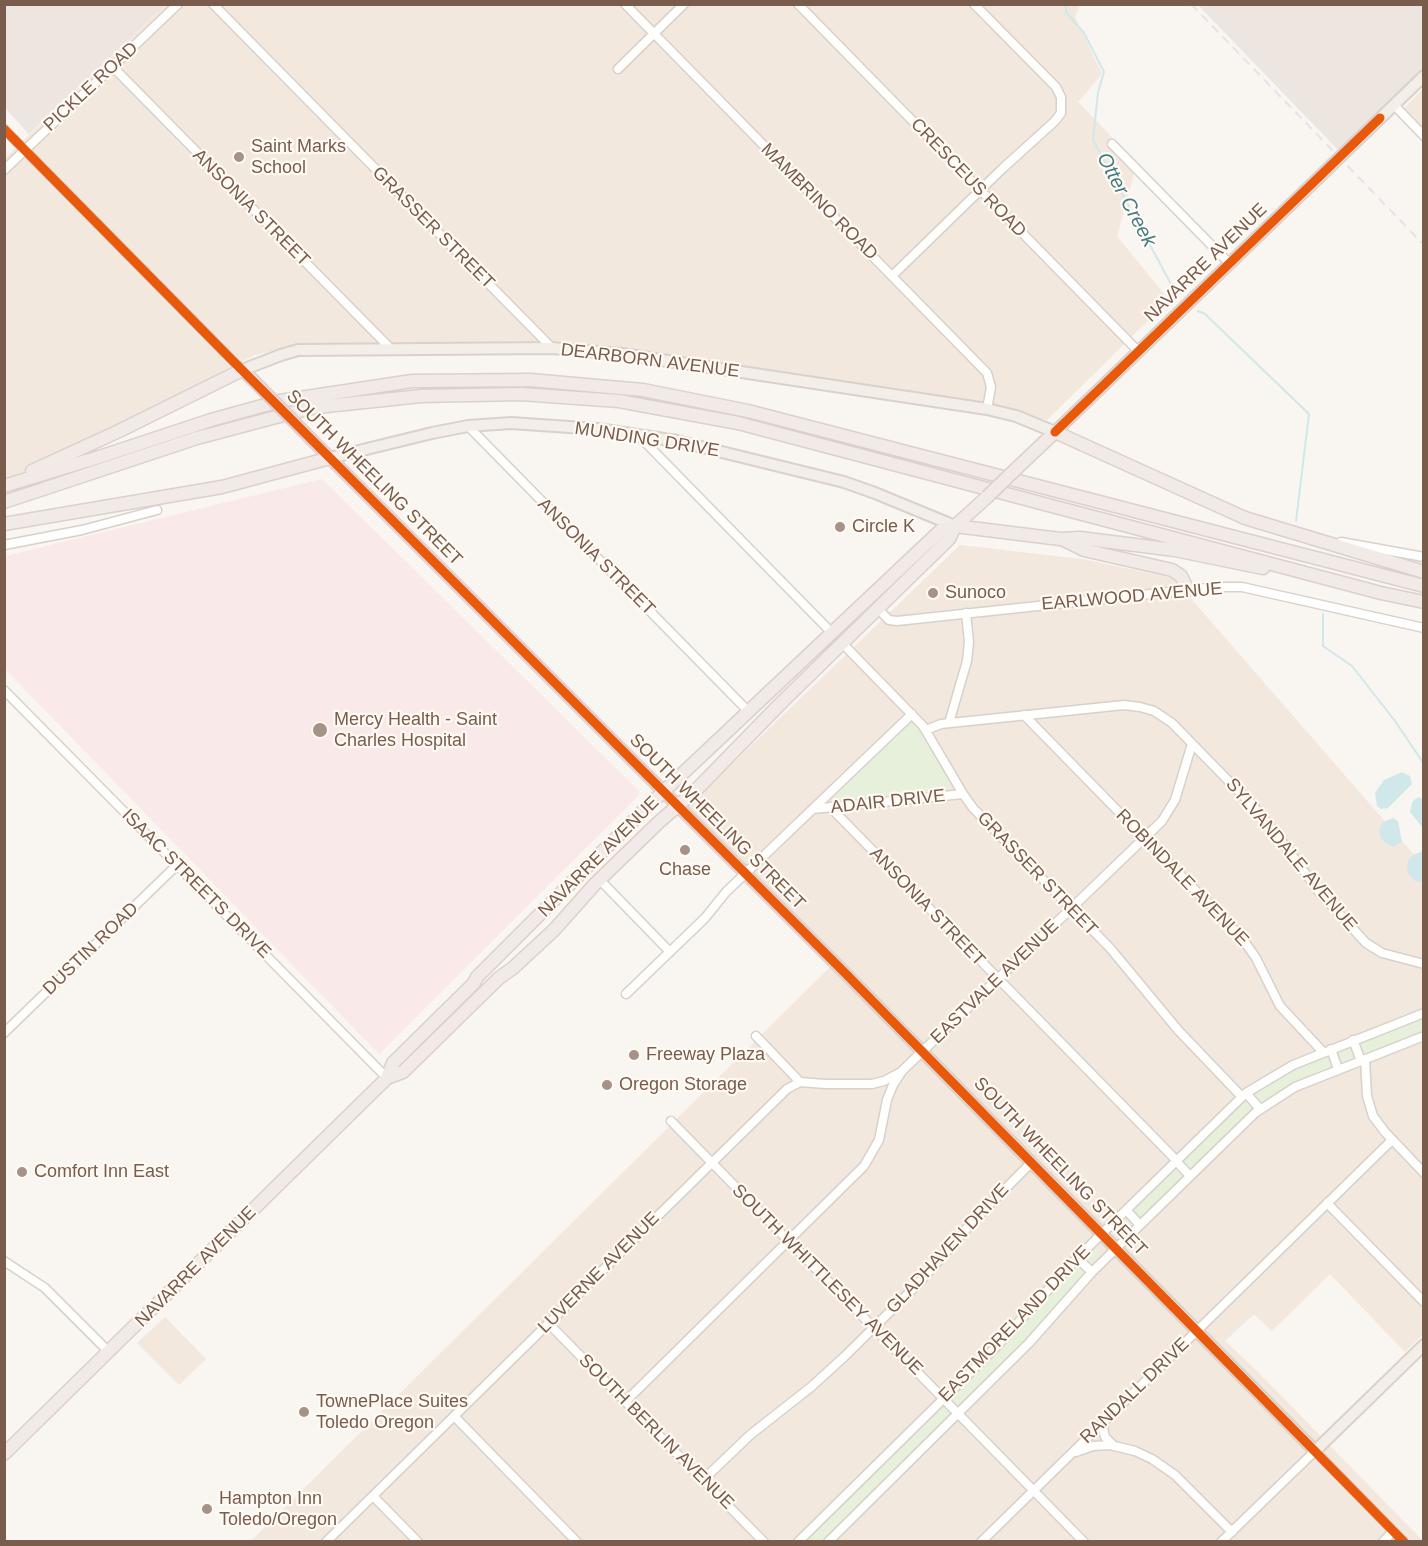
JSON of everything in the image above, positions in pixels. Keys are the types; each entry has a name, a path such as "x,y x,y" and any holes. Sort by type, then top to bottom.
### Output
{"highway":[{"path":"4,484 119,431 242,370"},
{"path":"4,484 280,401 412,381 531,380 643,390 738,409 1424,586"},
{"path":"4,502 197,438 291,412 421,396 521,394 619,401 738,423 1381,593 1424,602"},
{"path":"1055,432 1245,518 1424,572"},
{"name":"NAVARRE AVENUE","path":"4,1454 387,1078 403,1072 499,978 554,930 600,880 716,770 782,702 949,539 955,526 1055,432"},
{"path":"4,524 232,485 330,458"},
{"path":"955,526 1175,550 1254,567 1321,576"},
{"name":"NAVARRE AVENUE","path":"387,1078 393,1062 664,792 913,555 941,530 955,526"},
{"path":"1060,539 1084,550 1172,570 1181,576 1188,590"},
{"path":"864,624 878,600 915,563 917,560 913,555"},
{"path":"844,643 840,637 841,633 868,598"},
{"path":"519,962 513,956 514,952 570,895 582,872"},
{"path":"440,1035 454,1013 474,993 474,983"}],"main road":[{"name":"NAVARRE AVENUE","path":"1055,432 1424,76"},
{"name":"DEARBORN AVENUE","path":"242,370 298,350 552,348 622,354 987,409 1016,416 1055,432"},
{"name":"SOUTH WHEELING STREET","path":"242,370 922,1051 1315,1451"},
{"name":"MUNDING DRIVE","path":"330,458 468,426 511,423 576,427 636,434 723,452 844,483 875,493 955,526"},
{"path":"1315,1451 1424,1345"}],"street":[{"name":"PICKLE ROAD","path":"4,170 178,4"},
{"name":"GRASSER STREET","path":"213,4 552,348"},
{"name":"MAMBRINO ROAD","path":"625,4 987,373 991,387 987,409"},
{"path":"618,69 684,4"},
{"name":"CRESCEUS ROAD","path":"798,4 1138,351"},
{"path":"892,276 1059,117 1062,102 1056,87 974,4"},
{"name":"ANSONIA STREET","path":"113,67 390,348"},
{"path":"1394,105 1424,136"},
{"name":"SOUTH WHEELING STREET","path":"4,129 242,370"},
{"path":"1112,144 1229,263"},
{"name":"ANSONIA STREET","path":"468,426 749,712"},
{"path":"636,434 832,633"},
{"path":"4,545 82,530 156,510"},
{"path":"1291,532 1424,557"},
{"name":"EARLWOOD AVENUE","path":"878,609 891,621 1216,587 1242,587 1424,628"},
{"path":"949,723 968,661 966,613"},
{"name":"GRASSER STREET","path":"844,643 926,730 973,807 1122,961 1178,1030 1260,1109"},
{"name":"ISAAC STREETS DRIVE","path":"4,690 387,1078"},
{"name":"SYLVANDALE AVENUE","path":"926,730 940,724 1119,705 1136,706 1149,710 1165,718 1258,812 1320,893 1366,943 1382,953 1424,964"},
{"path":"626,994 702,921 726,892 912,714"},
{"name":"ROBINDALE AVENUE","path":"1024,715 1242,938 1256,958 1280,1006 1327,1051"},
{"name":"EASTVALE AVENUE","path":"626,1401 869,1160 882,1133 889,1092 902,1071 1162,821 1173,804 1192,744"},
{"name":"ADAIR DRIVE","path":"813,809 963,794"},
{"name":"ANSONIA STREET","path":"830,807 1190,1176"},
{"name":"DUSTIN ROAD","path":"4,1034 177,865"},
{"path":"600,880 670,952"},
{"name":"EASTMORELAND DRIVE","path":"798,1542 1008,1334 1077,1258 1244,1095 1285,1069 1424,1013"},
{"path":"756,1036 800,1082 872,1084 889,1079 902,1071"},
{"name":"EASTMORELAND DRIVE","path":"828,1542 1029,1343 1092,1272 1260,1109 1289,1090 1424,1036"},
{"path":"1353,1040 1363,1060 1369,1106 1376,1120 1424,1173"},
{"path":"1327,1051 1338,1069"},
{"name":"LUVERNE AVENUE","path":"326,1542 783,1092 800,1082"},
{"name":"SOUTH WHITTLESEY AVENUE","path":"671,1121 1084,1542"},
{"name":"RANDALL DRIVE","path":"981,1542 1392,1140"},
{"name":"GLADHAVEN DRIVE","path":"703,1480 744,1441 811,1387 874,1328 1032,1162"},
{"path":"1327,1203 1424,1302"},
{"path":"1126,1210 1140,1225"},
{"path":"1077,1258 1092,1272"},
{"path":"4,1261 45,1288 109,1352"},
{"name":"SOUTH BERLIN AVENUE","path":"548,1323 764,1542"},
{"path":"454,1416 577,1542"},
{"path":"1107,1418 1104,1425 1105,1437 1113,1446 1143,1455 1171,1471 1232,1532"},
{"path":"1068,1457 1093,1446 1117,1447"},
{"path":"1221,1542 1315,1451"},
{"name":"SOUTH WHEELING STREET","path":"1315,1451 1404,1542"},
{"path":"373,1496 418,1542"},
{"path":"992,1542 1003,1520"},
{"path":"1383,1542 1393,1531"}],"shaded area":[{"path":"4,5 165,5 29,134 5,108"},
{"path":"165,5 1080,5 1075,17 1102,74 1078,102 1137,163 1117,236 1169,300 1047,420 983,404 557,341 294,346 255,355 28,470 5,478 5,158"},
{"path":"1198,5 1423,5 1423,77 1343,155"},
{"path":"1423,89 1423,142 1397,115"},
{"name":"Mercy Health - Saint Charles Hospital","path":"322,479 638,790 639,795 379,1054 5,669 5,556"},
{"path":"960,545 1082,559 1173,578 1423,865 1423,1334 1405,1352 1330,1274 1272,1331 1254,1314 1225,1341 1423,1541 250,1542 832,965 680,814"},
{"path":"165,1317 206,1359 179,1385 137,1343"}],"green space":[{"path":"916,724 921,728 951,782 949,790 845,802 838,799 838,791 904,727"},
{"path":"1423,1017 1423,1032 1367,1054 1361,1051 1360,1045 1363,1041"},
{"path":"1346,1047 1354,1055 1346,1063 1338,1055"},
{"path":"1324,1056 1332,1060 1328,1069 1291,1085 1265,1101 1261,1102 1256,1099 1256,1091 1298,1066"},
{"path":"1243,1102 1250,1103 1252,1111 1194,1167 1186,1167 1185,1157"},
{"path":"1177,1169 1183,1174 1182,1180 1144,1216 1136,1215 1134,1207 1173,1170"},
{"path":"1125,1218 1131,1220 1133,1226 1131,1232 1125,1234 1119,1232 1117,1226 1119,1220"},
{"path":"1093,1249 1099,1251 1101,1257 1099,1263 1093,1265 1087,1263 1085,1257 1087,1251"},
{"path":"1078,1266 1084,1271 1082,1278 1032,1335 963,1405 954,1404 952,1396 1074,1267"},
{"path":"945,1406 950,1410 950,1418 824,1541 803,1542 940,1408"}],"water":[{"path":"1402,772 1410,776 1412,784 1388,808 1381,809 1377,806 1375,793 1384,780"},
{"path":"1419,797 1423,800 1423,828 1410,812 1412,803"},
{"path":"1393,818 1398,821 1402,842 1393,847 1384,842 1379,830 1383,822"},
{"path":"1423,851 1423,882 1415,881 1407,872 1408,861 1413,855"}],"waterway":[{"name":"Otter Creek","path":"1066,4 1066,12 1084,33 1104,72 1098,92 1093,140 1171,284 1181,293"},
{"name":"Otter Creek","path":"1198,311 1205,314 1309,414 1296,521"},
{"name":"Otter Creek","path":"1323,614 1323,646 1352,666 1395,721 1424,764"}],"railway":[{"path":"1191,4 1424,245"}],"cycle path":[{"path":"1055,432 1380,118"},
{"path":"4,129 846,974 1404,1542"}],"place":[{"name":"Saint Marks School","path":"239,157"},
{"name":"Circle K","path":"840,527"},
{"name":"Sunoco","path":"933,593"},
{"name":"Mercy Health - Saint Charles Hospital","path":"320,730"},
{"name":"Chase","path":"685,850"},
{"name":"Freeway Plaza","path":"634,1055"},
{"name":"Oregon Storage","path":"607,1085"},
{"name":"Comfort Inn East","path":"22,1172"},
{"name":"TownePlace Suites Toledo Oregon","path":"304,1412"},
{"name":"Hampton Inn Toledo/Oregon","path":"207,1509"}]}
